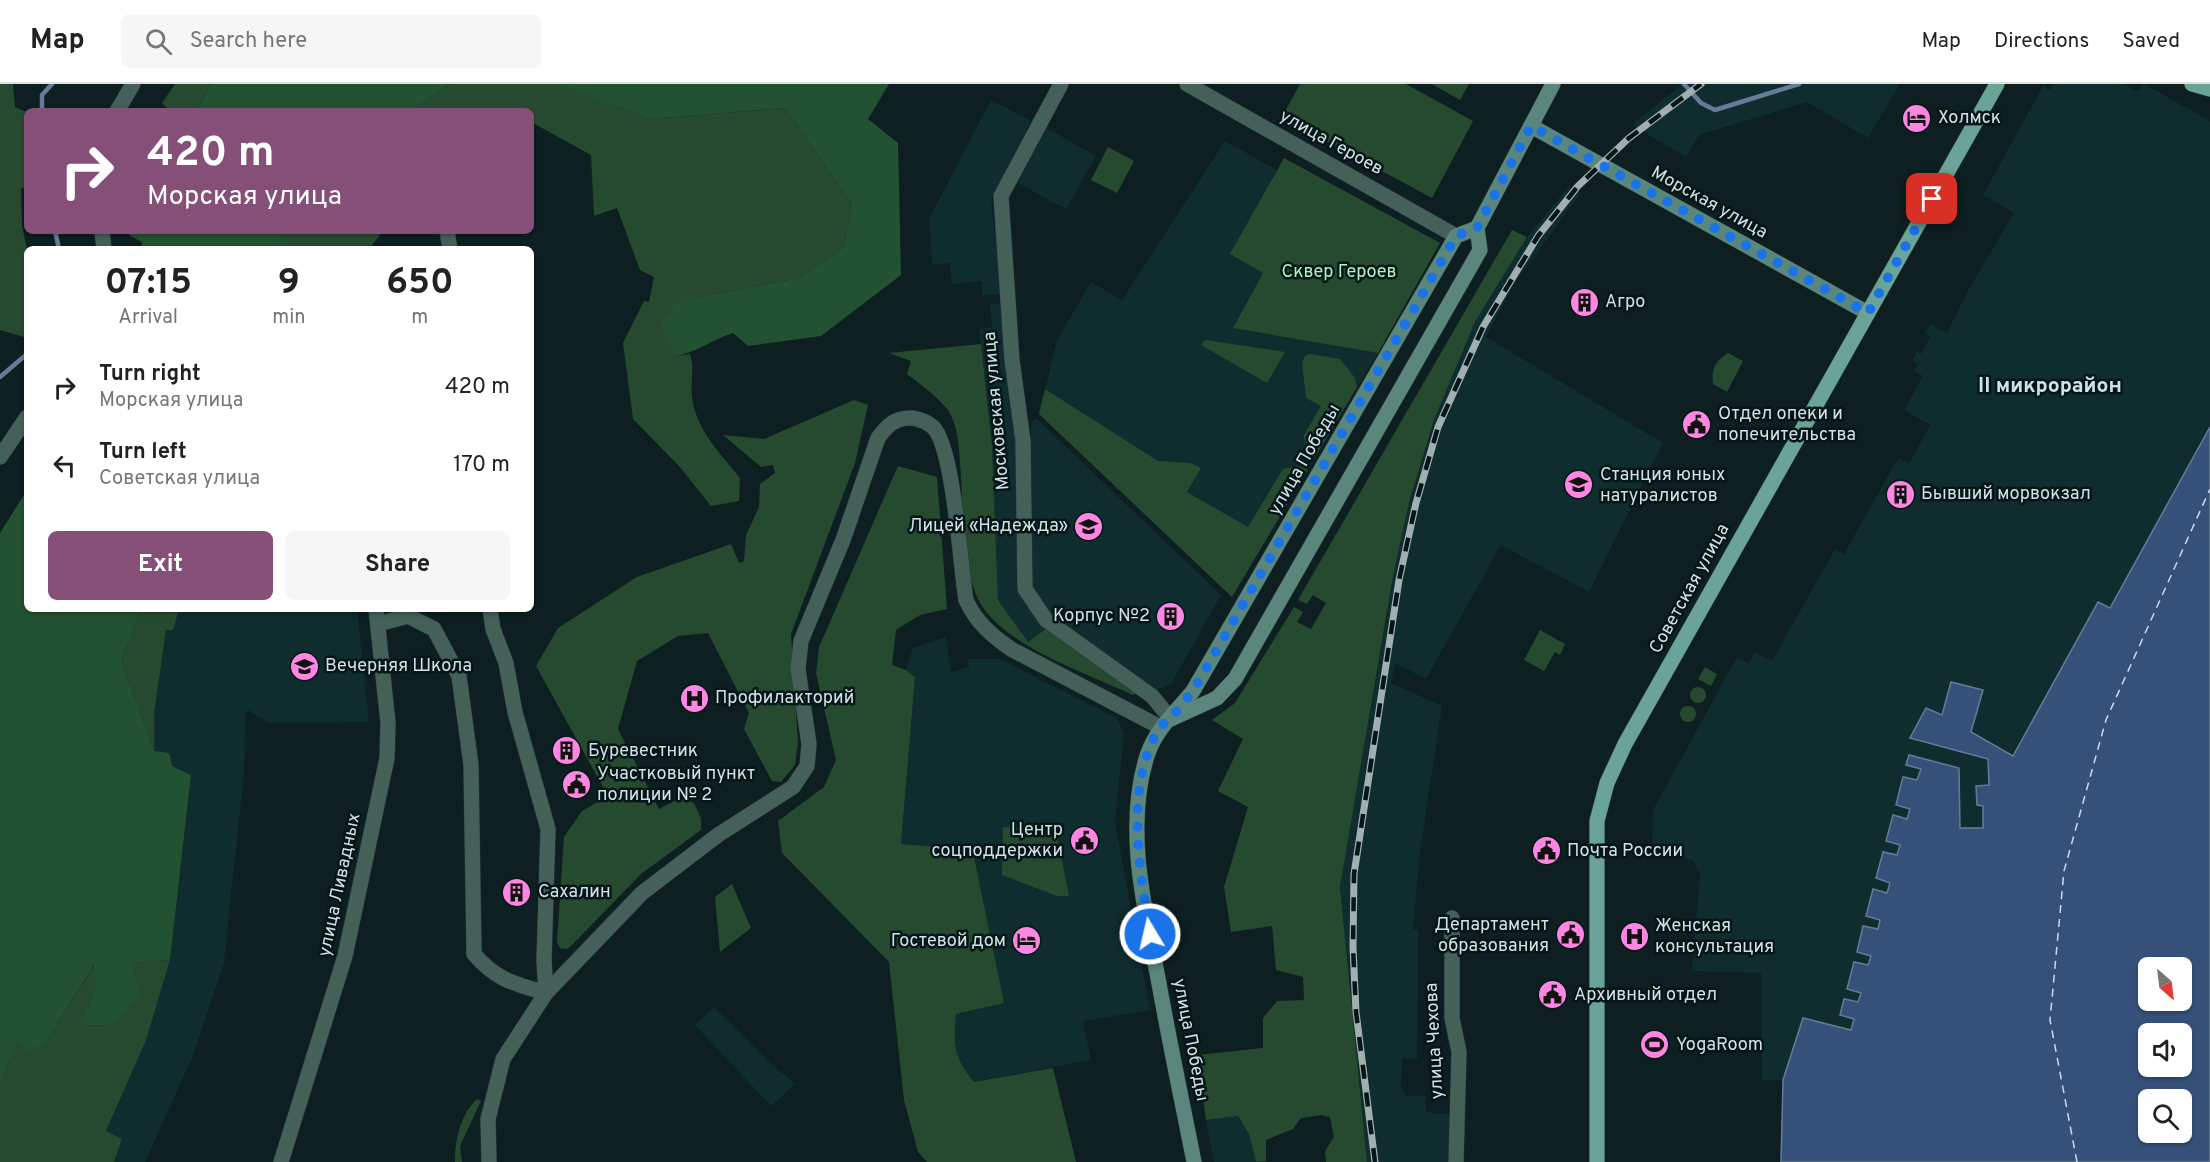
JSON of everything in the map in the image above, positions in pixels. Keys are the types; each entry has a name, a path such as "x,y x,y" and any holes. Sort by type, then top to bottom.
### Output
{"main road":[{"path":"1165,723 1217,698 1235,679 1480,250 1477,228 1553,84"},
{"name":"Советская улица","path":"1597,1162 1597,821 1607,783 1626,744 1997,84"},
{"path":"2192,84 2210,89"},
{"name":"Морская улица","path":"1531,126 1868,313"},
{"path":"1456,236 1477,228"},
{"name":"улица Победы","path":"1194,1162 1152,950 1140,870 1137,824 1141,783 1148,753 1165,723 1193,691 1456,236"}],"street":[{"path":"119,108 133,84"},
{"name":"Московская улица","path":"1061,84 1001,196 1012,360 1023,441 1025,589 1046,620 1152,696 1165,723"},
{"name":"улица Героев","path":"1187,84 1456,236"},
{"path":"489,1162 488,1119 503,1059 546,993 642,893 718,835 793,787 807,766 809,744 798,669 801,641 843,540 878,438 888,425 903,418 919,419 933,427 941,441 948,467 966,600 974,617 990,634 1011,649 1165,723"},
{"path":"0,457 24,421"},
{"path":"490,612 493,629 506,663 515,712 548,829 543,960 546,993"},
{"path":"377,616 408,616 434,629 449,653 459,676 471,765 474,954 489,971 511,983 546,993"},
{"name":"улица Ливадных","path":"281,1162 350,936 387,758 388,723 377,616"},
{"name":"улица Чехова","path":"1452,918 1452,1018 1459,1052 1456,1162"}],"shaded area":[{"path":"1682,84 1900,84 1868,138 1807,102 1699,135 1686,157 1632,125"},
{"path":"2053,84 2124,84 2137,91 2144,84 2210,121 2210,427 2110,609 2098,603 2013,756 1971,732 1982,690 1942,716 1925,708 1910,738 1988,759 1989,786 1977,786 1983,805 1983,828 1960,829 1921,768 1918,780 1904,777 1910,809 1907,819 1893,816 1886,841 1900,845 1898,856 1876,879 1890,882 1887,893 1873,889 1866,916 1880,920 1878,929 1863,926 1857,952 1871,956 1868,965 1854,962 1861,993 1858,1003 1844,999 1840,1015 1854,1019 1851,1031 1803,1018 1783,1080 1762,1080 1761,973 1692,971 1700,874 1693,860 1652,854 1653,810 1737,657 1748,664 1755,652 1772,661 1835,549 1844,554 1898,458 1909,464 1930,425 1904,410 1923,376 1914,371 1918,364 1912,361 1917,352 1921,354 1930,337 1925,334 1930,324 1947,333 1970,287 2014,213 1983,195 2043,86 2050,90"},
{"path":"991,100 1031,121 991,199 1001,294 983,296 981,281 952,284 950,263 932,265 929,219"},
{"path":"1045,127 1096,156 1066,209 1018,183"},
{"path":"1225,141 1277,170 1231,254 1263,273 1233,328 1378,353 1232,597 1039,414 1057,340 1091,282 1122,300"},
{"path":"1569,186 1580,194 1514,284 1486,337 1663,443 1589,592 1501,545 1426,679 1395,663 1391,683 1442,706 1420,852 1413,929 1418,930 1417,1059 1402,1058 1401,1087 1406,1096 1426,1096 1426,1112 1453,1115 1451,1162 1367,1162 1340,887 1393,576 1410,499 1434,420 1475,322 1527,237"},
{"path":"1002,303 1015,443 1018,587 1047,628 1028,642 998,600 992,446 979,329 992,327 990,305"},
{"name":"Лицей «Надежда»","path":"1037,419 1221,595 1171,684 1157,690 1070,630 1049,613 1030,584 1031,422"},
{"path":"178,612 357,612 369,722 269,723 248,710 246,712 244,772 224,963 192,1058 145,1162 114,1162 122,1139 106,1132 145,1040 170,960 191,775 172,766 154,751 154,714 166,629 173,630"},
{"path":"946,637 951,672 969,667 968,659 1000,659 1117,718 1124,733 1115,822 1150,1010 1083,1021 1091,1060 974,1082 959,1063 954,1037 956,1014 1004,1003 953,856 954,848 901,844 915,677 906,670 913,648"},
{"path":"714,1007 770,1063 795,1084 771,1106 695,1025"},
{"path":"1238,1116 1249,1134 1256,1162 1214,1162 1206,1120"}],"green space":[{"path":"0,84 13,84 15,107 24,111 24,188 21,188 22,226 26,246 24,246 24,337 0,330"},
{"path":"175,84 211,84 198,108 167,108 162,103"},
{"path":"211,84 450,84 415,108 198,108"},
{"path":"450,84 561,84 650,119 785,108 852,204 844,247 799,278 679,301 675,356 690,354 694,409 710,440 740,478 739,501 711,506 679,466 633,419 623,343 644,301 649,302 654,277 640,270 617,208 594,216 591,155 534,124 534,108 415,108"},
{"path":"560,84 889,84 868,119 898,143 901,275 821,336 748,346 733,333 690,352 675,356 660,324 678,301 799,278 844,247 852,204 785,108 650,119"},
{"path":"1300,84 1406,84 1473,121 1432,198 1282,117"},
{"path":"1432,84 1469,84 1460,100"},
{"path":"1108,147 1134,161 1117,193 1091,180"},
{"name":"Сквер Героев","path":"1284,158 1440,243 1378,353 1233,328 1263,273 1230,254"},
{"path":"1512,230 1527,237 1475,322 1434,420 1410,499 1393,576 1340,887 1367,1162 1326,1162 1325,1151 1334,1137 1330,1117 1322,1115 1301,1118 1293,1129 1266,1140 1266,1161 1256,1162 1249,1134 1238,1116 1206,1120 1197,1055 1263,1048 1263,1018 1277,1001 1304,1000 1303,977 1276,970 1272,926 1231,932 1224,887 1248,807 1218,791 1243,739 1212,720 1235,703 1294,607 1303,612 1297,622 1311,629 1326,603 1313,595 1307,604 1298,600"},
{"path":"130,234 281,234 281,246 141,246 142,242"},
{"path":"281,234 381,234 371,246 281,246"},
{"path":"1205,340 1285,352 1267,383 1201,345"},
{"path":"981,344 992,446 998,600 1028,642 1047,628 1138,693 1133,695 1035,650 1001,627 987,613 978,599 967,562 964,541 959,449 954,422 944,405 907,374 911,361 889,353"},
{"path":"1728,353 1743,361 1727,392 1713,384 1713,370 1720,359"},
{"path":"1311,354 1340,359 1355,378 1357,387 1317,454 1308,446 1304,435 1321,406 1306,398 1302,362 1305,356"},
{"path":"1045,389 1158,461 1190,463 1201,468 1187,492 1248,527 1283,469 1299,466 1308,469 1232,597 1039,414"},
{"path":"854,400 868,405 855,463 791,634 798,743 795,765 781,782 772,781 744,729 749,713 708,633 678,636 637,661 618,729 659,809 680,798 694,803 701,818 701,830 641,874 573,944 567,949 560,948 557,942 564,837 582,811 608,796 536,666 558,628 637,577 731,544 739,563 744,561 746,535 759,507 760,484 775,473 773,465 761,467 723,435 764,439"},
{"path":"898,466 937,477 947,609 920,615 896,630 892,665 906,670 915,677 901,844 954,848 954,856 974,857 1004,1003 956,1014 956,1051 962,1066 974,1082 1053,1068 1076,1162 927,1162 918,1152 904,1100 889,962 782,853 778,821 824,787 836,760 816,673 819,647"},
{"path":"24,495 24,612 140,612 121,660 154,751 169,753 172,766 191,775 170,960 131,963 139,993 113,1026 81,1025 96,989 94,965 48,1039 29,1052 18,1040 0,1084 0,533"},
{"path":"140,612 178,612 173,630 166,630 154,714 154,751 121,660"},
{"path":"1540,630 1565,644 1560,655 1555,652 1544,671 1524,660"},
{"path":"1705,667 1717,674 1711,686 1698,679"},
{"path":"1698,687 1706,695 1698,703 1690,695"},
{"path":"1688,706 1694,708 1696,714 1694,720 1688,722 1682,720 1680,714 1682,708"},
{"path":"1003,827 1056,829 1069,896 1057,896 1002,875"},
{"path":"732,884 751,928 720,952 715,897"},
{"path":"170,960 146,1040 106,1131 122,1139 114,1162 0,1162 0,1084 18,1039 48,1039 95,964 96,989 82,1025 113,1026 131,963"},
{"path":"477,1099 481,1101 460,1146 462,1162 455,1162 460,1128 466,1112"}],"water":[{"path":"2210,427 2210,1162 1781,1162 1783,1080 1803,1018 1851,1030 1854,1019 1840,1015 1844,999 1858,1002 1861,993 1847,989 1854,962 1868,965 1871,956 1857,952 1863,926 1878,929 1880,920 1866,916 1873,889 1887,893 1890,883 1876,878 1883,852 1897,855 1900,845 1886,841 1893,815 1907,819 1910,809 1896,805 1903,777 1917,780 1921,769 1906,765 1909,755 1959,768 1960,828 1983,828 1983,806 1977,805 1976,786 1989,785 1988,759 1910,738 1926,708 1942,715 1951,682 1983,690 1971,732 2013,756 2098,602 2110,608"}],"waterway":[{"path":"42,108 42,95 52,84"},
{"path":"1684,84 1701,103 1715,110 1799,84"},
{"path":"56,234 58,246"},
{"path":"0,377 24,357"}],"ferry route":[{"path":"2077,1162 2050,1020 2064,871 2106,720 2210,489"}],"railway":[{"path":"1375,1162 1356,1012 1353,947 1354,874 1399,580 1416,503 1438,427 1483,327 1538,236 1578,186 1629,138 1701,84"}],"place":[{"name":"Холмск","path":"1917,118"},
{"name":"Агро","path":"1584,302"},
{"name":"Отдел опеки и попечительства","path":"1697,424"},
{"name":"Станция юных натуралистов","path":"1579,485"},
{"name":"Бывший морвокзал","path":"1900,494"},
{"name":"Лицей «Надежда»","path":"1089,526"},
{"name":"Корпус №2","path":"1171,616"},
{"name":"Вечерняя Школа","path":"304,666"},
{"name":"Профилакторий","path":"694,698"},
{"name":"Буревестник","path":"567,751"},
{"name":"Участковый пункт полиции № 2","path":"576,784"},
{"name":"Центр соцподдержки","path":"1084,840"},
{"name":"Почта России","path":"1546,851"},
{"name":"Сахалин","path":"517,892"},
{"name":"Департамент образования","path":"1570,935"},
{"name":"Женская консультация","path":"1634,936"},
{"name":"Гостевой дом","path":"1027,941"},
{"name":"Архивный отдел","path":"1553,995"},
{"name":"YogaRoom","path":"1655,1045"}],"district":[{"name":"II микрорайон","path":"2050,386"}],"route":[{"path":"1150,934 1140,870 1137,824 1141,783 1148,753 1160,727 1171,719 1193,691 1456,236 1477,228 1531,126 1868,313 1932,199"}]}
